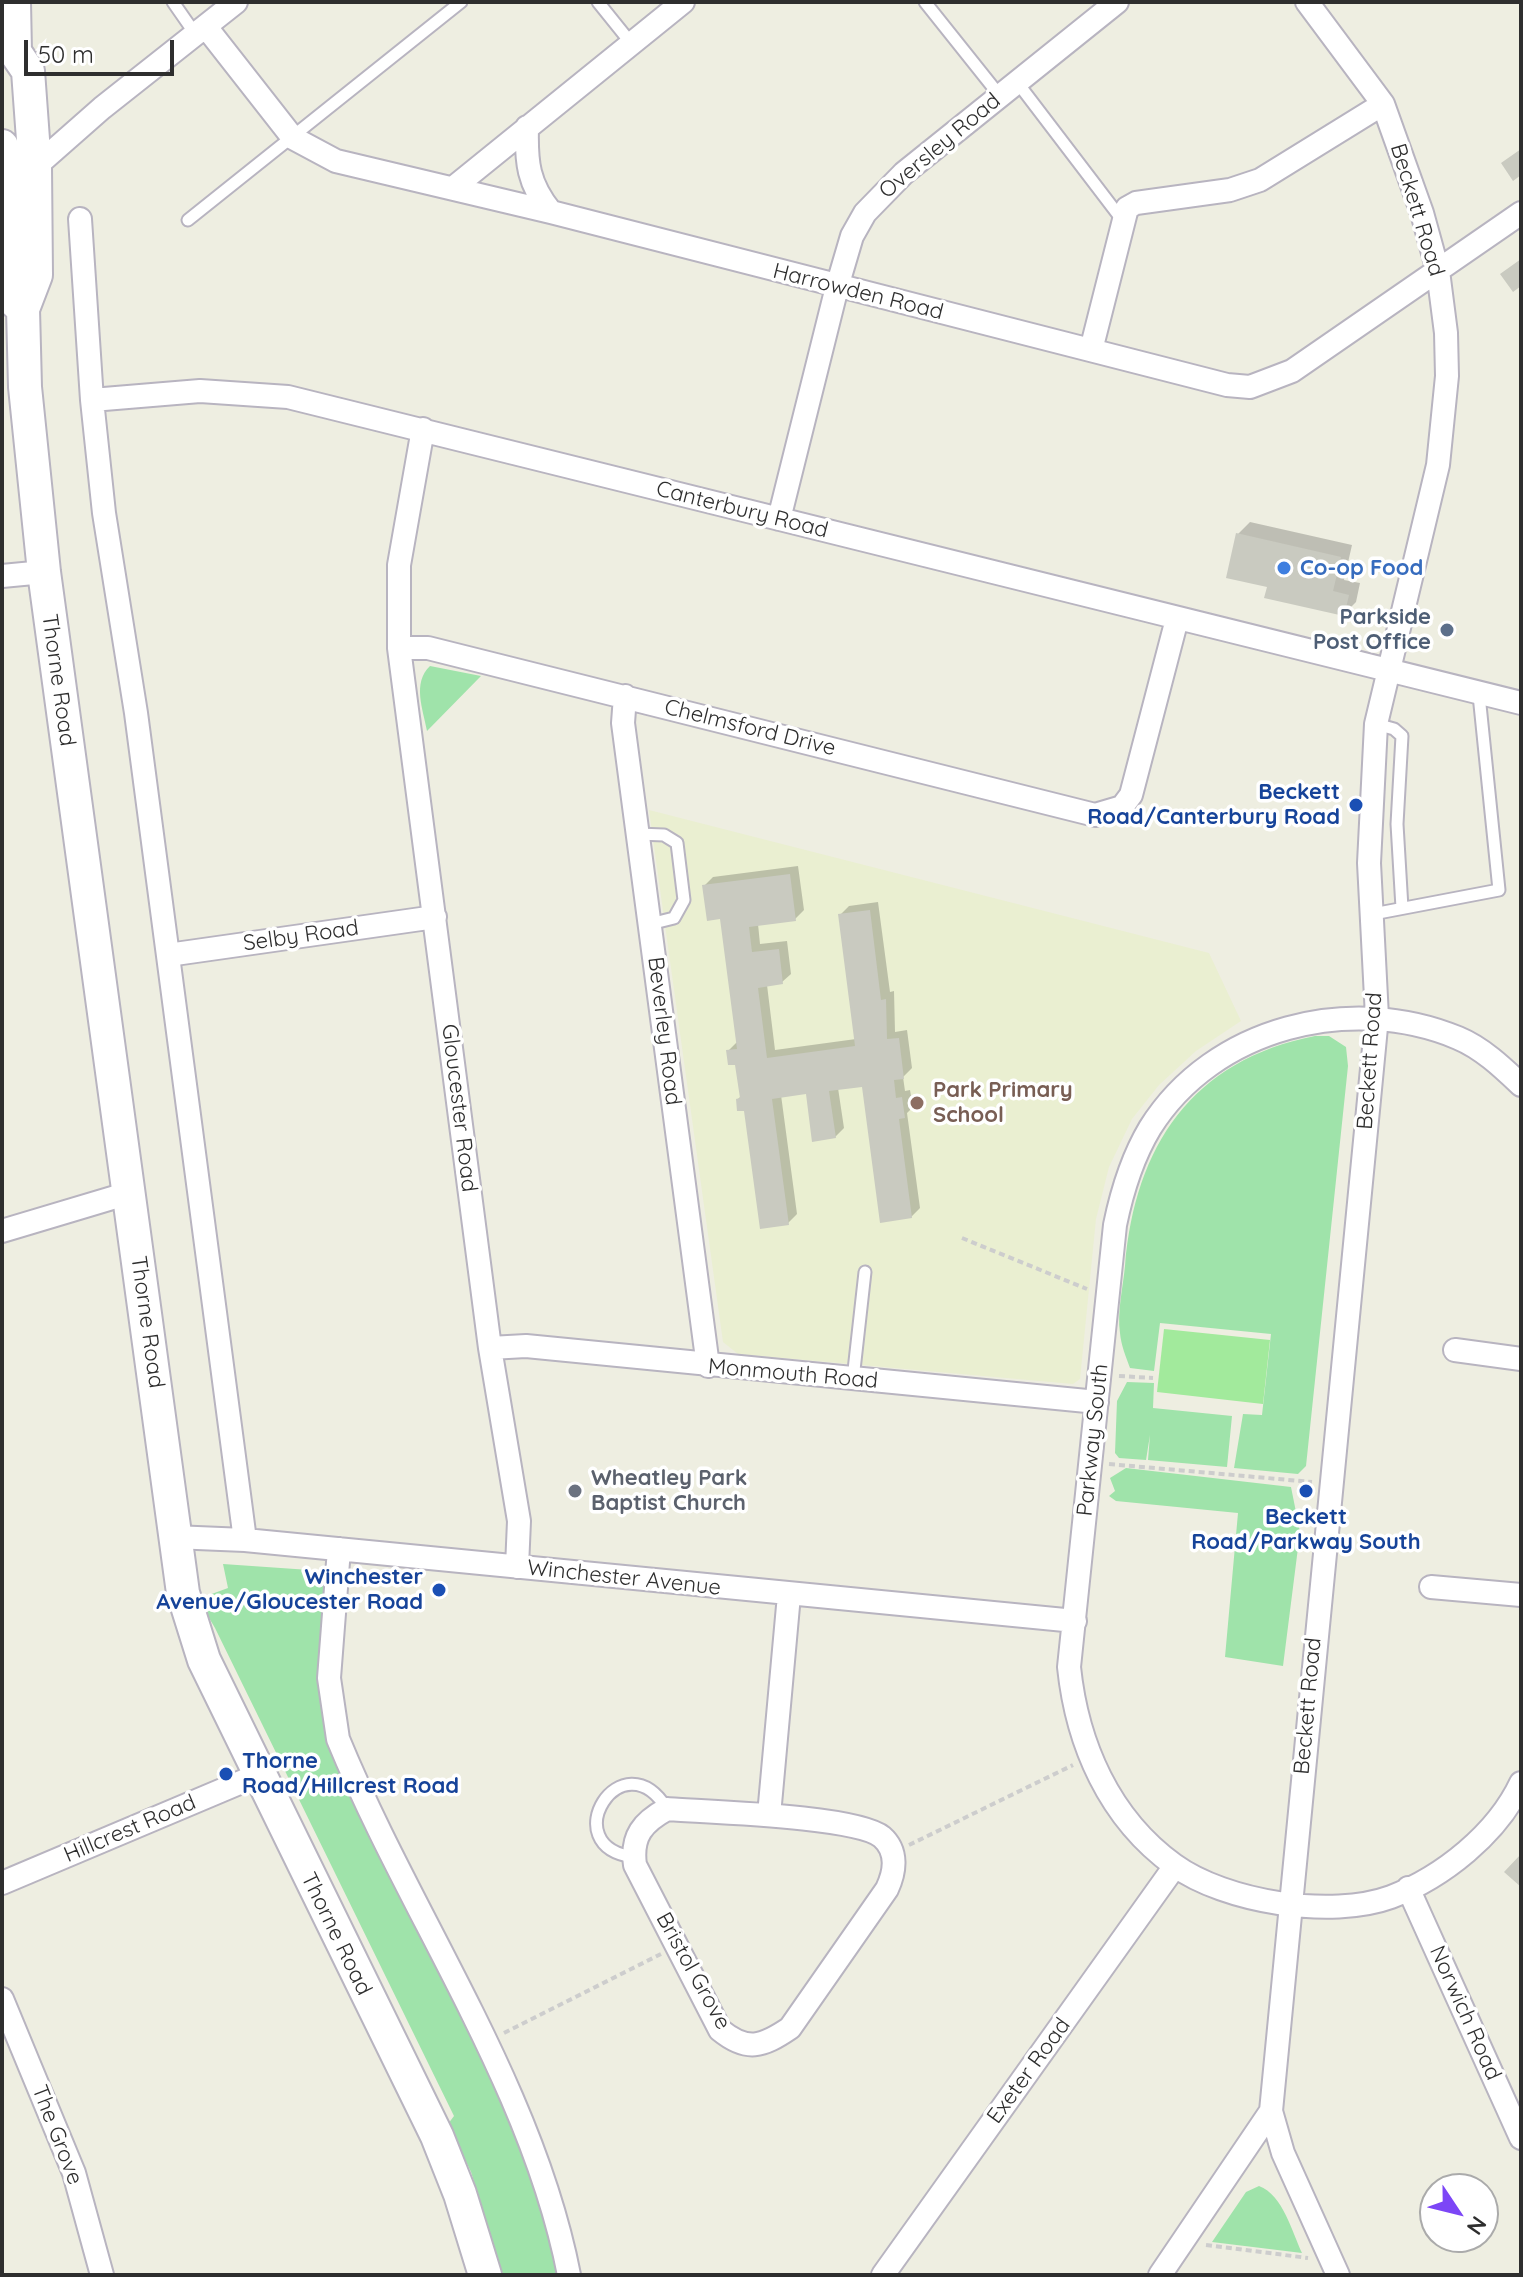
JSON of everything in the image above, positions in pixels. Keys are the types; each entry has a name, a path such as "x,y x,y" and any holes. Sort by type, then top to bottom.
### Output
{"street":[{"name":"Thorne Road","path":"14,2 9,62 28,71 35,167 36,275 23,309 25,387 44,572 173,1537 192,1629 258,1775 437,2136 460,2194 485,2275"},
{"path":"4,222 35,167 102,108 236,2"},
{"path":"453,188 683,2"},
{"name":"Oversley Road","path":"779,519 852,236 880,194 1117,2"},
{"name":"Beckett Road","path":"1307,2 1383,104 1409,171 1438,271 1447,376 1438,465 1376,724 1369,863 1377,1017 1271,2111 1283,2153 1334,2268"},
{"name":"Harrowden Road","path":"201,31 293,138 336,161 551,212 1227,385 1250,387 1292,371 1521,213"},
{"path":"1091,350 1127,208 1136,203 1230,190 1260,180 1383,104"},
{"path":"527,127 530,179 551,212"},
{"name":"Thorne Road","path":"2,163 9,296 23,309"},
{"path":"2,163 35,167"},
{"path":"80,219 92,400 104,513 136,713 245,1540"},
{"name":"Canterbury Road","path":"92,400 200,391 288,397 1386,673 1521,703"},
{"path":"399,648 399,565 423,429"},
{"path":"2,576 44,572"},
{"name":"Chelmsford Drive","path":"399,648 428,648 1095,815 1122,807 1131,795 1177,619"},
{"name":"Gloucester Road","path":"399,648 490,1348 519,1521 517,1567"},
{"name":"Beverley Road","path":"625,696 623,723 708,1366"},
{"name":"Selby Road","path":"168,955 435,917"},
{"name":"Parkway South","path":"1518,1798 1466,1852 1408,1888 1361,1904 1289,1904 1219,1887 1175,1866 1126,1818 1089,1758 1073,1702 1069,1667 1122,1192 1146,1137 1170,1102 1206,1067 1269,1034 1306,1021 1377,1017 1423,1025 1461,1039 1495,1061 1521,1085"},
{"path":"2,1231 129,1193"},
{"name":"Monmouth Road","path":"490,1348 526,1346 1097,1402"},
{"path":"1455,1350 1521,1359"},
{"name":"Winchester Avenue","path":"173,1537 245,1540 1075,1621"},
{"path":"339,1549 329,1678 338,1739 484,2043 542,2172 560,2228 569,2275"},
{"path":"1431,1587 1521,1595"},
{"path":"769,1815 789,1595"},
{"name":"Hillcrest Road","path":"2,1883 258,1775"},
{"path":"634,1857 637,1834 648,1819 667,1809 769,1815 869,1829 885,1839 892,1853"},
{"name":"Bristol Grove","path":"634,1857 720,2030 736,2043 757,2045 774,2039 790,2028 887,1889 895,1872 892,1853"},
{"name":"Exeter Road","path":"883,2275 1175,1866"},
{"name":"Norwich Road","path":"1408,1888 1521,2138"},
{"name":"The Grove","path":"2,1999 74,2173 102,2275"},
{"name":"Beckett Road","path":"1160,2275 1271,2111"}],"lane":[{"path":"173,2 201,31"},
{"path":"188,220 461,2"},
{"path":"598,2 631,43"},
{"path":"925,2 1009,89 1123,221"},
{"path":"1373,914 1499,890 1479,695"},
{"path":"1376,724 1394,729 1402,736 1397,824 1402,908"},
{"path":"638,834 664,835 677,843 684,900 674,918 650,924"},
{"path":"853,1379 865,1272"},
{"path":"634,1857 620,1855 602,1843 595,1820 605,1797 619,1786 637,1784 656,1791 667,1809"}],"path":[{"path":"962,1238 1108,1297"},
{"path":"1100,1374 1153,1378"},
{"path":"1091,1462 1330,1483"},
{"path":"892,1853 1089,1758"},
{"path":"484,2043 677,1946"},
{"path":"1183,2242 1334,2268"}],"shaded area":[{"name":"Park Primary School","path":"649,810 1209,953 1241,1021 1196,1051 1159,1085 1132,1119 1109,1167 1096,1219 1080,1379 1073,1384 738,1354 723,1342"}],"green space":[{"path":"430,666 481,676 427,731 420,688 421,680"},
{"path":"1315,1036 1329,1036 1346,1047 1348,1066 1306,1466 1298,1474 1234,1468 1243,1414 1262,1415 1271,1334 1160,1323 1154,1371 1130,1368 1121,1342 1119,1317 1131,1223 1142,1183 1157,1147 1178,1115 1203,1088 1235,1065 1272,1048"},
{"path":"1164,1329 1270,1340 1263,1404 1157,1392"},
{"path":"1127,1382 1154,1383 1153,1408 1232,1416 1227,1467 1148,1460 1150,1435 1146,1460 1119,1458 1115,1453 1117,1401"},
{"path":"1126,1468 1291,1487 1300,1532 1283,1666 1225,1657 1238,1513 1116,1501 1109,1496 1115,1491 1110,1478"},
{"path":"223,1564 324,1571 323,1696 338,1769 497,2089 526,2157 559,2275 503,2275 471,2172 448,2124 454,2116 198,1599 228,1588"},
{"path":"1259,2186 1281,2206 1302,2253 1212,2242 1246,2192"}],"building":[{"path":"1521,149 1521,175 1513,181 1501,163"},
{"path":"1521,259 1521,286 1513,292 1500,274"},
{"name":"Co-op Food","path":"1236,533 1341,557 1333,591 1349,595 1344,616 1264,598 1267,587 1226,578"},
{"path":"790,874 796,921 749,927 752,952 779,949 783,984 758,988 767,1058 855,1046 838,914 870,910 881,1000 886,999 887,1039 899,1038 904,1079 894,1080 896,1098 902,1097 905,1118 899,1119 912,1218 880,1223 862,1087 829,1091 836,1138 812,1142 806,1094 772,1099 789,1225 760,1229 744,1111 737,1111 736,1099 740,1098 735,1065 728,1065 726,1050 737,1049 720,919 707,921 702,885"},
{"path":"1521,1854 1521,1887 1504,1872"}],"place":[{"name":"Co-op Food","path":"1284,568"},
{"name":"Parkside Post Office","path":"1447,630"},
{"name":"Beckett Road/Canterbury Road","path":"1356,805"},
{"name":"Park Primary School","path":"917,1103"},
{"name":"Wheatley Park Baptist Church","path":"575,1491"},
{"name":"Beckett Road/Parkway South","path":"1306,1491"},
{"name":"Winchester Avenue/Gloucester Road","path":"439,1590"},
{"name":"Thorne Road/Hillcrest Road","path":"226,1774"}]}
